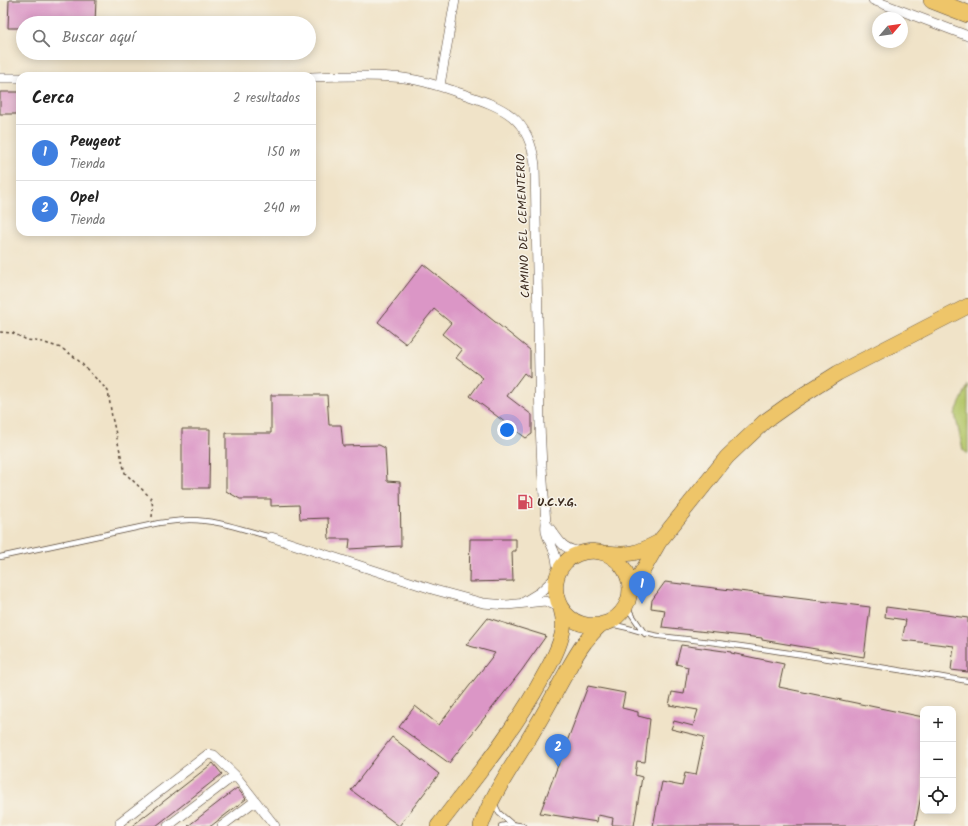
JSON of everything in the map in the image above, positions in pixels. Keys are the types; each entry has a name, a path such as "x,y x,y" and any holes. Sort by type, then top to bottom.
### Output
{"highway":[{"path":"932,0 968,14"},
{"path":"957,0 968,4"}],"main road":[{"path":"561,609 566,615 579,623 594,626 602,625 611,621 620,614 636,580 659,542 727,457 764,422 795,400 838,373 968,306"},
{"path":"438,826 523,714 555,655 562,636 564,620 556,593 555,584 565,563 571,558 585,552 598,551 605,553 631,554 640,552 659,542"},
{"path":"605,553 612,557 624,569 628,577 628,599"},
{"path":"481,826 493,798 584,643 602,625"}],"street":[{"path":"440,85 455,0"},
{"path":"873,0 968,36"},
{"name":"CAMINO DEL CEMENTERIO","path":"316,77 392,76 440,85 493,105 512,116 520,124 528,136 533,150 535,166 541,446 546,524 545,529 555,554 558,575"},
{"path":"0,78 16,78"},
{"path":"546,524 554,536 564,545 576,551 585,552"},
{"path":"271,537 435,590 483,603 507,605 545,601 561,609"},
{"path":"521,604 540,592 558,575"},
{"path":"120,826 120,822 208,754 214,755 234,775 275,826"},
{"path":"168,826 234,775"},
{"path":"222,826 255,800"}],"lane":[{"path":"0,557 152,525 182,521 206,521 271,537"},
{"path":"628,599 632,616 645,634"},
{"path":"602,625 618,625 645,634 716,643 968,681"},
{"path":"493,798 499,813 512,824"},
{"path":"500,826 512,824 523,826"}],"path":[{"path":"0,332 13,333 28,340 42,342 60,348 80,362 108,391 112,417 126,473 151,498 153,507 152,525"}],"green space":[{"path":"968,385 968,454 963,450 955,414"}],"building":[{"path":"9,0 96,0 95,16 16,16 16,28 8,28"},
{"path":"0,92 16,92 16,114 0,114"},
{"path":"423,264 530,350 530,378 524,373 507,396 532,415 532,434 526,438 470,396 483,378 456,358 462,350 442,334 451,323 434,309 406,344 378,322"},
{"path":"271,395 327,395 329,425 341,425 343,446 379,445 385,448 387,481 400,482 401,546 349,549 350,539 329,539 328,518 300,519 299,505 271,506 271,499 240,499 226,491 226,433 271,433"},
{"path":"182,429 210,429 209,488 182,488"},
{"path":"470,539 516,539 516,551 512,551 513,581 469,582"},
{"path":"665,582 870,607 864,657 762,640 762,638 662,627 665,610 651,608 652,600"},
{"path":"886,607 968,618 968,672 951,670 954,646 902,640 906,620 885,617"},
{"path":"488,618 546,636 522,670 449,763 399,727 415,706 439,725 495,653 466,645"},
{"path":"681,645 731,652 784,664 779,687 920,716 920,801 915,826 653,826 662,782 682,786 685,773 696,775 704,737 671,729 674,721 693,726 698,710 669,705 672,692 684,694 688,667 676,664"},
{"path":"588,686 625,693 622,708 638,712 638,716 650,719 645,762 637,761 635,775 642,777 634,826 612,825 613,818 598,815 597,822 540,813"},
{"path":"392,737 439,774 399,826 351,790"},
{"path":"213,763 222,774 156,826 132,826"},
{"path":"237,788 246,799 211,826 188,826"}],"place":[{"name":"U.C.Y.G.","path":"525,502"},
{"name":"Peugeot","path":"642,604"},
{"name":"Opel","path":"558,767"}]}
